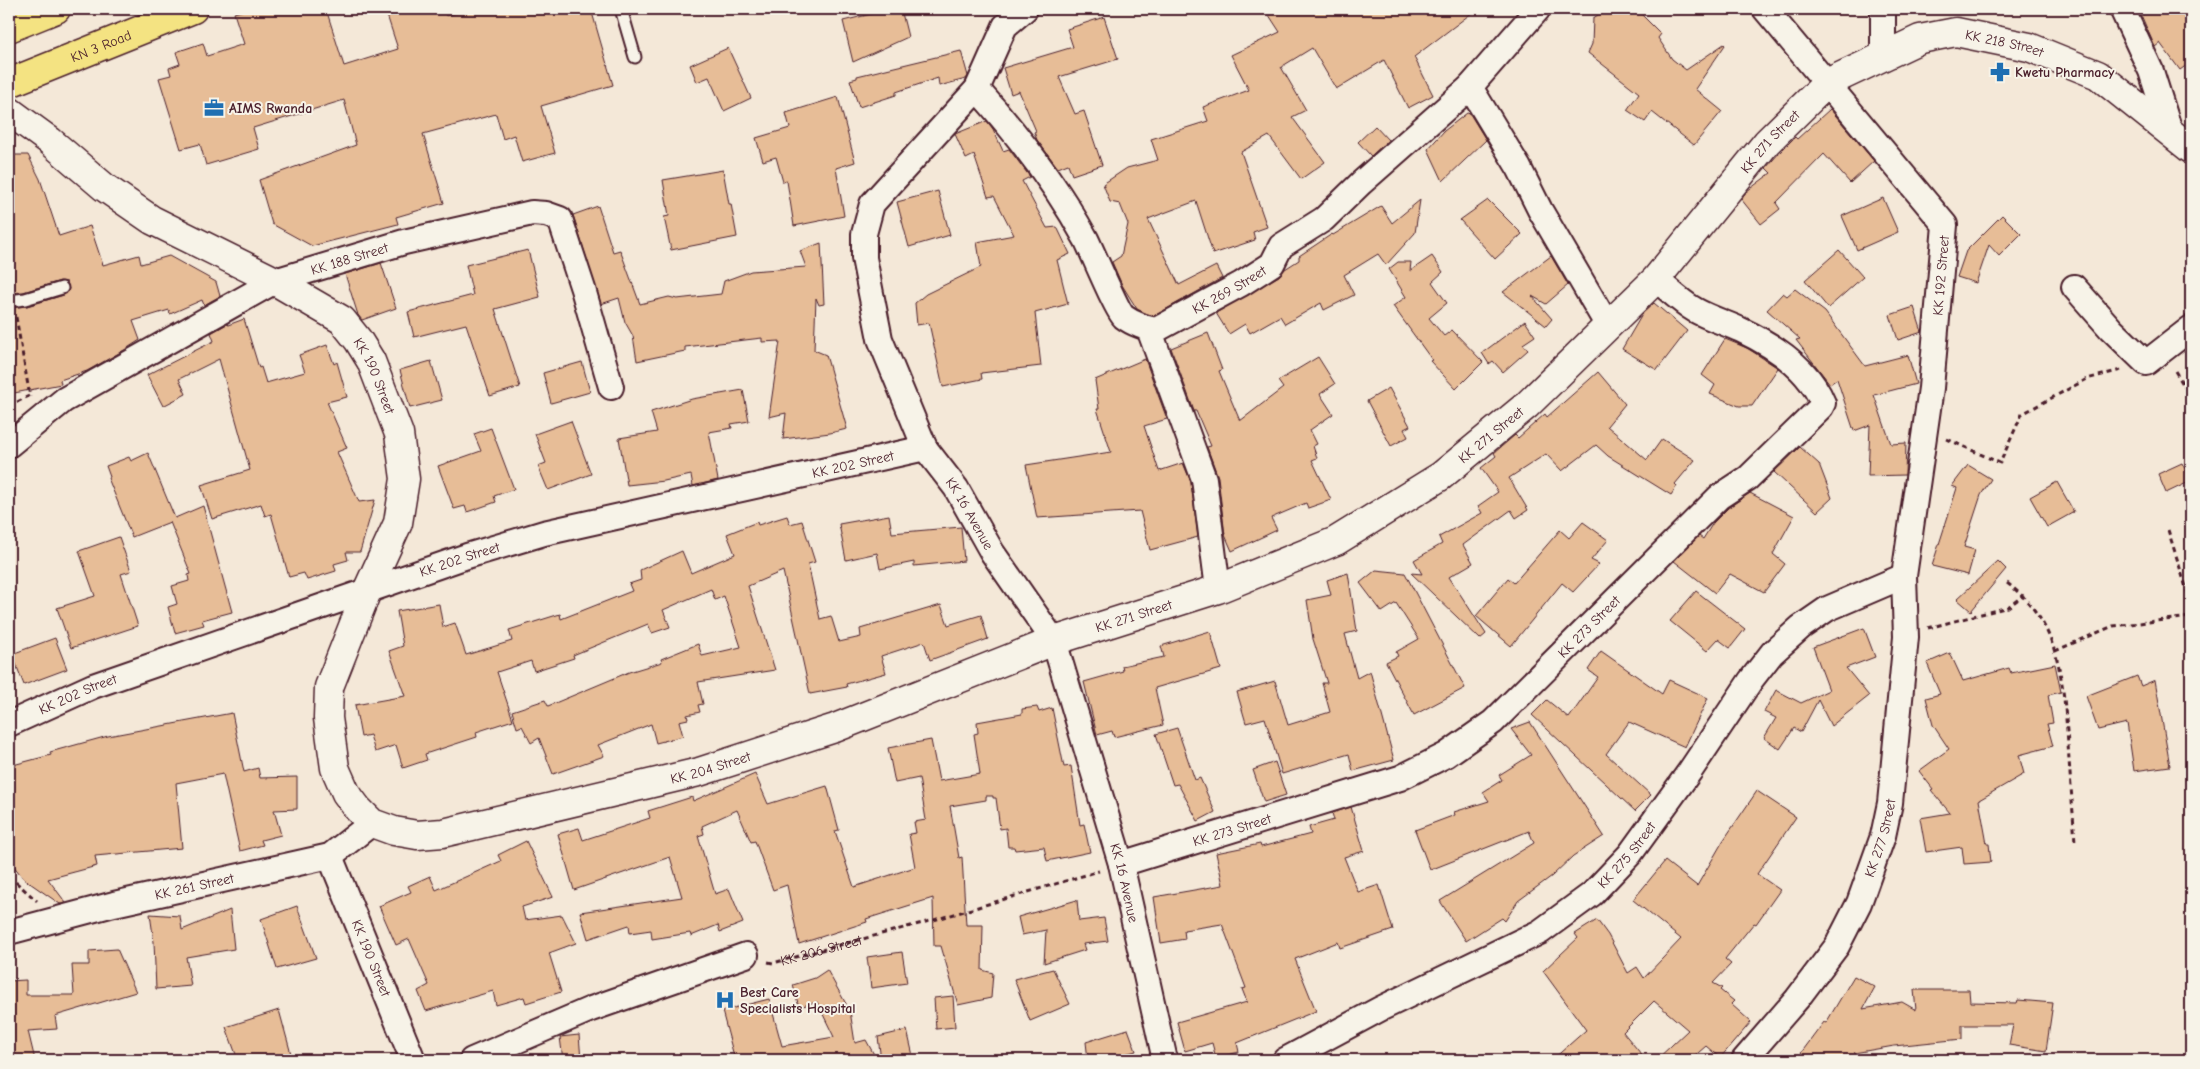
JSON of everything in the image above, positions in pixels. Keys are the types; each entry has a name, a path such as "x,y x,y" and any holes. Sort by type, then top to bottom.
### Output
{"highway":[{"path":"9,28 56,9"},
{"name":"KN 3 Road","path":"9,83 193,9"}],"street":[{"name":"KK 16 Avenue","path":"1025,9 1005,26 977,89 872,204 864,234 864,258 880,339 925,448 956,488 992,552 1054,641 1122,864 1165,1060"},
{"name":"KK 269 Street","path":"1149,329 1156,330 1172,322 1272,264 1281,246 1324,218 1470,87 1538,9"},
{"name":"KK 192 Street","path":"1765,9 1945,225 1932,388 1904,576"},
{"path":"1883,9 1883,56"},
{"path":"2122,9 2151,71 2170,131"},
{"name":"KK 218 Street","path":"1827,83 1920,39 1956,32 2029,46 2098,75 2191,149"},
{"name":"KK 271 Street","path":"1054,641 1218,589 1336,541 1441,476 1527,405 1656,279 1767,142 1827,83"},
{"path":"1470,87 1519,168 1540,210 1608,326"},
{"path":"977,89 1007,122 1047,173 1086,239 1123,317 1149,329 1204,479 1218,589"},
{"name":"KK 190 Street","path":"9,111 50,141 104,187 152,220 275,281 342,320 358,340 371,361 399,434 405,480 398,523 367,592 329,687 328,718 336,768 346,793 365,816"},
{"name":"KK 188 Street","path":"9,445 64,400 275,281 404,242 532,213 546,214 560,219 583,289 611,387"},
{"name":"KK 273 Street","path":"1122,864 1400,778 1446,755 1493,722 1719,497 1748,478 1821,407 1823,402 1813,383 1790,361 1774,349 1743,331 1694,310 1656,279"},
{"path":"2074,287 2111,329 2146,363 2191,328"},
{"name":"KK 202 Street","path":"9,724 93,686 467,556 544,533 925,448"},
{"name":"KK 277 Street","path":"1744,1060 1797,999 1837,946 1859,903 1883,836 1890,803 1906,637 1904,576"},
{"name":"KK 275 Street","path":"1284,1060 1380,1009 1540,932 1592,894 1630,854 1690,771 1751,680 1772,653 1801,627 1826,609 1904,576"},
{"name":"KK 204 Street","path":"365,816 394,831 417,835 444,833 699,772 835,728 1054,641"},
{"name":"KK 261 Street","path":"9,932 114,904 330,856 365,816"},
{"name":"KK 190 Street","path":"330,856 413,1060"},
{"path":"472,1060 591,1009 746,955"}],"lane":[{"path":"621,9 635,57"},
{"path":"9,301 25,299 62,288"}],"path":[{"path":"13,313 16,317 34,423"},
{"path":"1924,436 1952,440 2000,463 2022,414 2087,379 2146,363"},
{"path":"9,406 30,395"},
{"path":"2168,530 2191,603 2191,610"},
{"path":"2007,583 2024,595 2050,634 2063,677 2076,843"},
{"path":"1906,637 1920,630 2008,607 2024,595"},
{"path":"2055,652 2113,626 2191,617"},
{"name":"KK 206 Street","path":"746,955 773,963 941,918 1122,864"},
{"path":"9,876 39,902 53,920"}],"building":[{"path":"248,9 326,9 344,66 398,49 385,9 444,9 446,16 471,9 591,9 613,85 541,106 555,153 522,162 514,135 503,139 496,114 423,134 444,203 396,217 398,224 312,246 272,224 259,180 356,145 344,100 253,128 259,149 206,165 200,144 181,149 159,78 171,75 169,68 180,64 176,52 203,43 207,56 244,44 234,13"},
{"path":"891,9 901,9 908,37 853,62 843,21"},
{"path":"1265,9 1477,9 1414,57 1433,95 1408,108 1384,60 1336,89 1312,48 1281,67 1306,110 1292,117 1325,162 1301,179 1269,136 1241,152 1267,227 1253,232 1255,240 1213,254 1196,201 1148,219 1179,285 1216,266 1222,278 1154,316 1145,313 1137,309 1122,285 1112,262 1121,256 1128,224 1120,204 1110,202 1103,184 1127,168 1158,160 1151,139 1208,121 1203,107 1249,90 1231,55 1280,32"},
{"path":"1608,9 1633,9 1640,13 1661,34 1658,38 1672,59 1686,70 1725,45 1695,89 1722,111 1694,145 1652,112 1645,122 1627,110 1639,93 1588,53 1592,44 1593,18"},
{"path":"2161,9 2191,9 2191,62 2180,70 2160,43 2155,47 2141,15"},
{"path":"1104,17 1118,59 1059,77 1075,114 1084,111 1102,165 1072,175 1068,164 1058,168 1037,140 1034,132 1036,131 1019,91 1011,94 1003,68 1073,47 1067,29"},
{"path":"728,48 751,98 724,111 709,77 697,82 690,65"},
{"path":"961,51 968,76 966,79 939,86 938,78 859,107 850,80 857,78 857,76"},
{"path":"838,97 855,162 836,168 844,216 794,226 787,181 783,182 776,157 763,161 756,138 790,128 786,113"},
{"path":"1830,109 1874,161 1850,183 1824,154 1776,203 1780,209 1761,224 1741,199 1747,191 1771,173 1766,168 1779,153 1795,137 1797,139"},
{"path":"1467,113 1470,114 1486,140 1443,181 1428,149 1444,131"},
{"path":"987,121 993,129 1003,151 1009,149 1030,177 1022,181 1047,228 1057,227 1070,254 1057,260 1068,304 1035,313 1041,366 981,373 982,379 943,387 929,323 917,325 915,303 926,294 981,267 977,242 1014,235 994,196 988,197 974,155 966,159 955,134"},
{"path":"1375,126 1388,140 1371,156 1358,142"},
{"path":"9,155 28,155 40,179 59,236 90,226 103,265 139,255 141,264 169,256 216,282 220,296 204,305 202,300 170,314 169,310 133,321 140,340 126,349 87,371 60,380 61,384 9,394 9,308 27,306 64,295 69,289 67,282 60,281 23,292 9,293"},
{"path":"723,170 737,237 671,250 664,217 669,216 663,180"},
{"path":"938,191 950,235 909,247 897,202"},
{"path":"1883,198 1898,232 1857,250 1842,216"},
{"path":"1420,200 1415,233 1386,265 1378,254 1344,275 1354,295 1324,310 1321,303 1285,324 1280,316 1250,333 1245,324 1229,334 1216,313 1279,276 1285,269 1299,260 1299,256 1332,234 1381,206 1392,223"},
{"path":"1488,200 1522,234 1495,259 1460,220"},
{"path":"598,206 613,252 620,250 640,304 669,297 677,299 721,294 724,281 751,271 806,267 800,251 821,243 824,304 819,305 816,298 814,350 826,355 847,429 783,439 786,413 769,417 780,341 762,342 762,338 685,347 685,351 637,361 633,336 625,322 619,298 601,304 573,215"},
{"path":"2002,215 2021,234 1999,256 1989,245 1976,283 1957,277 1966,251"},
{"path":"528,250 540,297 495,309 520,387 490,396 466,324 414,337 408,312 473,295 466,265"},
{"path":"1839,250 1863,277 1828,308 1805,280"},
{"path":"1432,256 1443,272 1432,282 1447,303 1429,318 1444,336 1452,330 1483,362 1456,389 1430,361 1432,360 1393,306 1406,297 1389,269 1398,262 1411,262 1410,271"},
{"path":"1551,256 1568,285 1546,304 1532,296 1552,319 1546,326 1503,292"},
{"path":"381,263 396,308 362,320 358,315 345,274"},
{"path":"1795,289 1825,312 1865,366 1908,355 1916,384 1874,395 1891,444 1906,443 1905,475 1868,476 1870,425 1854,431 1837,379 1830,384 1796,340 1800,339 1767,310 1783,293 1787,296"},
{"path":"1654,303 1687,331 1657,370 1622,349 1643,313"},
{"path":"1914,307 1922,332 1898,340 1890,315"},
{"path":"244,319 259,368 261,367 266,383 305,372 299,355 327,345 334,364 337,362 347,397 327,402 347,448 337,452 359,502 375,500 360,552 346,552 348,560 334,564 336,571 307,580 304,573 289,577 271,514 265,516 261,504 212,519 201,485 250,470 219,359 179,379 186,394 163,406 147,375 214,341 211,333 227,324"},
{"path":"1525,321 1535,336 1523,344 1528,350 1503,372 1493,361 1489,364 1482,353"},
{"path":"1208,333 1222,370 1219,371 1240,421 1283,388 1278,381 1318,357 1335,384 1320,394 1333,414 1310,430 1317,444 1313,446 1317,458 1312,460 1331,500 1308,508 1306,503 1271,518 1277,530 1232,551 1225,535 1218,477 1207,447 1211,446 1196,411 1194,411 1171,348"},
{"path":"1725,339 1747,348 1778,368 1752,406 1739,406 1710,394 1715,385 1702,375"},
{"path":"1145,359 1167,419 1144,426 1159,471 1183,463 1191,482 1198,537 1150,550 1140,511 1037,518 1026,465 1111,452 1097,409 1099,409 1095,380"},
{"path":"431,361 442,400 410,408 400,370"},
{"path":"582,362 590,392 551,403 543,373"},
{"path":"1598,372 1625,404 1607,426 1647,460 1662,439 1695,460 1675,484 1677,486 1671,495 1608,456 1596,445 1562,471 1546,454 1509,478 1528,510 1516,518 1511,510 1463,545 1473,563 1449,577 1486,634 1480,639 1411,573 1422,574 1414,560 1442,544 1439,537 1482,513 1478,506 1498,492 1481,468 1496,456 1494,453 1515,435 1518,438 1545,414 1547,417"},
{"path":"1389,388 1410,426 1404,429 1408,437 1391,446 1367,401"},
{"path":"743,390 749,421 731,424 732,428 709,432 718,480 693,486 691,475 664,481 627,485 619,438 657,432 651,412 692,399"},
{"path":"571,421 591,474 548,490 538,466 546,463 535,434"},
{"path":"491,428 514,489 494,496 496,502 467,512 465,506 454,509 438,466 481,451 474,434"},
{"path":"1800,447 1819,464 1832,498 1817,512 1774,472"},
{"path":"148,453 175,518 203,506 232,612 202,620 204,625 175,633 168,607 177,604 172,586 189,581 188,575 191,574 170,522 132,537 108,478 110,477 106,466 129,457 131,461"},
{"path":"2182,463 2191,481 2166,493 2158,474"},
{"path":"1968,465 1991,479 1981,495 1964,547 1975,550 1968,575 1932,566 1957,488 1952,486"},
{"path":"2057,482 2074,512 2047,527 2030,497"},
{"path":"1750,493 1794,516 1773,554 1785,564 1764,592 1730,574 1715,593 1674,561 1699,536 1703,539 1713,523 1728,508"},
{"path":"889,515 892,533 961,527 964,561 914,566 914,562 880,569 877,553 846,560 839,524"},
{"path":"787,516 790,524 802,521 815,562 808,564 820,619 831,616 839,642 861,637 860,629 941,605 948,625 981,615 988,639 930,660 924,642 881,656 886,673 846,684 847,687 810,694 783,571 748,586 775,670 698,682 703,704 698,705 700,712 687,715 688,719 679,721 683,736 656,743 651,724 598,745 604,756 553,774 539,738 531,743 522,726 517,728 512,711 545,700 548,706 629,672 662,662 661,659 698,644 702,656 741,647 724,596 715,600 711,589 663,610 670,627 652,633 648,624 573,655 574,658 534,671 531,661 497,672 513,720 476,732 477,737 425,754 427,760 403,768 396,745 375,752 370,735 361,737 355,705 405,696 389,651 403,646 397,611 439,604 443,627 455,623 466,655 512,641 509,630 560,614 561,619 632,591 629,584 641,580 640,570 682,551 691,573 735,554 727,534 757,522 758,525"},
{"path":"1583,522 1608,540 1591,560 1599,564 1573,592 1562,583 1511,646 1476,616 1508,578 1514,583 1560,530 1569,538"},
{"path":"119,537 131,571 121,574 138,626 71,648 57,608 95,596 79,551"},
{"path":"1998,561 2006,569 1971,611 1957,599"},
{"path":"1376,570 1405,573 1465,688 1414,715 1386,662 1398,656 1396,652 1419,639 1396,603 1382,612 1360,583"},
{"path":"1348,573 1357,631 1345,634 1357,678 1370,671 1394,760 1353,771 1349,754 1282,774 1265,718 1246,723 1237,692 1275,681 1288,725 1330,712 1322,683 1327,683 1313,639 1307,600 1331,595 1327,580"},
{"path":"1696,591 1745,629 1730,648 1718,639 1707,651 1670,621"},
{"path":"1864,628 1875,657 1846,668 1869,696 1831,726 1818,700 1801,732 1794,728 1780,749 1764,738 1776,718 1764,712 1776,690 1801,703 1829,690 1813,647"},
{"path":"1210,631 1221,669 1155,688 1163,725 1114,737 1112,731 1097,735 1084,682 1123,671 1122,666 1164,657 1161,646"},
{"path":"55,638 67,669 24,685 12,654"},
{"path":"1601,651 1662,694 1669,680 1708,698 1685,747 1629,722 1606,754 1651,795 1635,811 1532,715 1547,700 1569,718 1598,677 1588,670"},
{"path":"1950,653 1963,681 2009,668 2011,673 2055,664 2061,692 2048,695 2053,723 2047,724 2053,746 2019,755 2024,774 1979,800 1991,862 1964,864 1962,847 1926,852 1920,818 1950,813 1931,790 1933,789 1919,771 1949,749 1933,725 1926,698 1940,694 1927,663"},
{"path":"2137,676 2141,686 2155,680 2170,766 2134,771 2127,723 2098,730 2086,696"},
{"path":"1037,707 1039,712 1052,708 1064,767 1071,766 1080,825 1084,824 1090,852 1047,861 1044,847 1015,850 1014,847 1008,847 1006,828 1000,829 996,798 993,798 993,796 986,796 986,800 950,806 959,858 962,857 966,925 983,925 982,970 993,973 991,998 958,1005 941,946 934,946 933,898 866,919 867,922 799,944 787,885 773,890 755,841 751,842 737,810 702,826 704,834 698,836 715,894 729,889 743,923 720,932 718,925 691,936 690,933 652,939 651,930 630,933 629,925 588,939 580,912 682,897 670,857 574,890 558,834 579,828 583,840 650,818 648,811 692,797 693,801 755,774 768,804 827,786 839,830 835,831 854,887 915,867 909,834 916,833 914,822 926,820 919,778 895,783 888,748 931,740 939,781 980,774 974,734 978,733 977,722 1022,714 1022,709"},
{"path":"232,713 244,772 258,768 260,778 297,777 297,809 274,810 281,835 261,840 263,845 240,851 223,774 176,783 182,848 95,856 97,866 48,879 66,903 60,904 24,879 9,860 9,766 51,755 50,752 108,736"},
{"path":"1530,722 1604,836 1573,856 1552,876 1518,901 1505,921 1502,918 1466,941 1440,901 1534,843 1529,831 1430,870 1415,830 1455,815 1454,812 1489,801 1483,792 1502,780 1499,775 1531,755 1511,729"},
{"path":"1177,728 1195,780 1200,778 1215,812 1198,821 1178,784 1173,785 1156,734"},
{"path":"1275,762 1286,795 1264,802 1253,770"},
{"path":"1757,791 1796,817 1757,874 1780,890 1756,924 1754,923 1725,959 1731,964 1713,983 1722,988 1720,990 1734,1001 1731,1004 1751,1022 1720,1058 1706,1046 1690,1060 1656,1060 1688,1030 1654,1001 1623,1032 1646,1060 1552,1060 1586,1030 1543,971 1578,938 1575,934 1597,920 1608,935 1628,973 1637,967 1644,978 1681,939 1633,900 1665,861 1697,886 1723,841"},
{"path":"1351,807 1364,851 1344,857 1358,892 1379,885 1393,930 1340,948 1338,942 1295,959 1316,1011 1237,1043 1239,1052 1216,1058 1212,1043 1185,1051 1177,1022 1247,1002 1242,989 1246,988 1222,924 1184,930 1185,939 1161,943 1154,897 1223,885 1216,853 1260,844 1261,847 1311,834 1309,827 1334,820 1332,813"},
{"path":"526,841 553,897 522,907 525,920 562,915 576,943 549,953 561,992 526,1003 524,997 496,1005 493,991 426,1011 418,991 429,985 409,939 396,945 379,906 411,892 408,886 430,876 436,890 501,861 498,855"},
{"path":"1077,900 1079,921 1104,918 1108,941 1083,944 1085,950 1044,963 1046,930 1022,935 1018,917"},
{"path":"297,906 316,958 277,969 261,919"},
{"path":"230,910 234,949 186,957 191,986 156,989 154,942 150,914 180,916 182,930"},
{"path":"117,949 136,992 55,1016 57,1029 28,1031 35,1060 9,1060 9,981 26,980 26,995 74,995 72,965 89,965 89,951"},
{"path":"902,952 907,983 871,988 867,957"},
{"path":"1053,969 1070,1004 1030,1021 1014,979"},
{"path":"827,970 850,1011 855,1043 866,1040 877,1060 735,1060 722,1011 769,999 782,1046 834,1037 817,1002 799,1007 793,985 815,978"},
{"path":"1854,976 1875,987 1863,1009 1902,1002 1916,1010 1914,990 1969,990 1970,1002 2017,1003 2018,1000 2053,1003 2046,1051 2009,1045 2013,1025 1962,1025 1962,1039 1894,1046 1854,1053 1866,1060 1811,1060 1801,1053 1824,1022 1826,1023"},
{"path":"953,996 955,1027 936,1029 934,998"},
{"path":"279,1010 291,1054 274,1060 238,1060 226,1027"},
{"path":"1128,1029 1136,1051 1101,1060 1088,1060 1086,1042"},
{"path":"907,1030 914,1060 881,1060 878,1037"},
{"path":"579,1035 581,1060 563,1060 560,1037"}],"place":[{"name":"Kwetu Pharmacy","path":"2000,72"},
{"name":"AIMS Rwanda","path":"214,108"},
{"name":"Best Care Specialists Hospital","path":"725,1000"}]}
